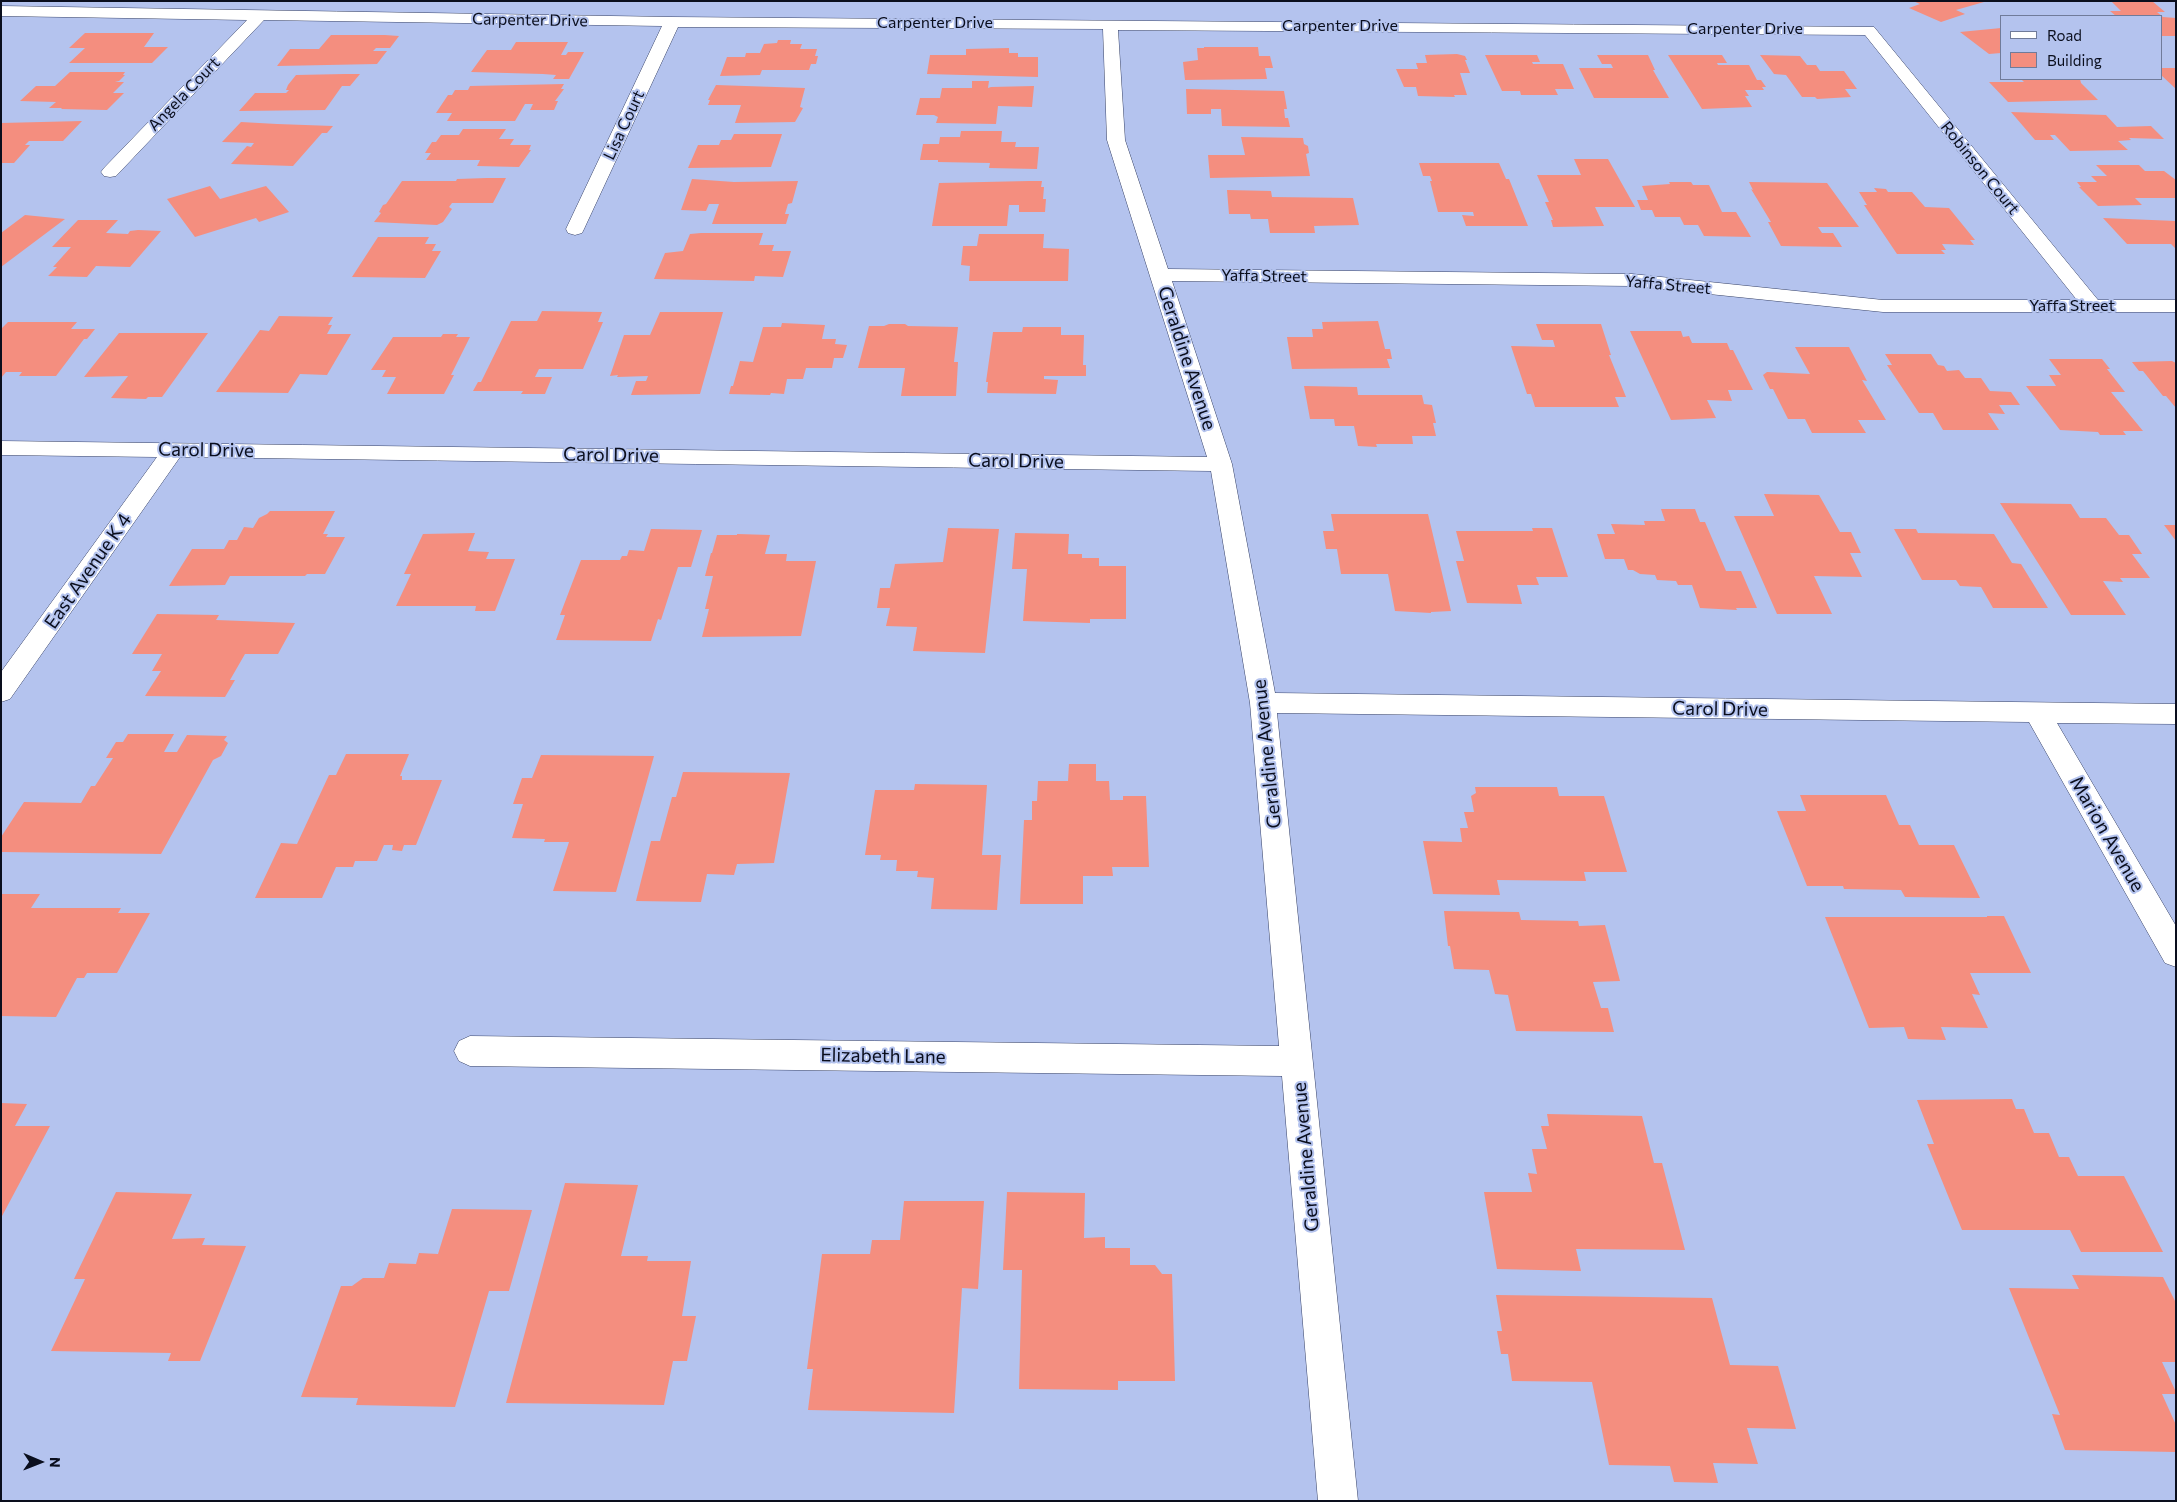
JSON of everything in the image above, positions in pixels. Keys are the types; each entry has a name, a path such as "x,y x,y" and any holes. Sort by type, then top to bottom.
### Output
{"street":[{"name":"Carpenter Drive","path":"1,11 672,22 1869,30"},
{"name":"Angela Court","path":"110,172 259,16"},
{"name":"Lisa Court","path":"575,229 672,22"},
{"name":"Geraldine Avenue","path":"1110,24 1116,140 1221,464 1263,703 1338,1501"},
{"name":"Robinson Court","path":"1869,30 2092,306"},
{"name":"Yaffa Street","path":"1160,275 1632,280 1883,306 2176,306"},
{"name":"Carol Drive","path":"1,448 1221,464"},
{"name":"East Avenue K 4","path":"1,692 174,450"},
{"name":"Carol Drive","path":"1263,703 2038,714 2176,714"},
{"name":"Marion Avenue","path":"2038,714 2176,954"},
{"name":"Elizabeth Lane","path":"470,1051 1296,1061"}],"building":[{"path":"1913,1 1984,2 1956,10 1965,14 1941,22 1909,8 1920,4"},
{"path":"2111,1 2152,1 2165,12 2157,12 2161,15 2115,15 2110,11 2121,11"},
{"path":"2162,16 2176,18 2176,36 2162,36"},
{"path":"2000,28 2000,53 1989,54 1960,32"},
{"path":"85,33 154,33 144,47 168,47 152,63 69,63 85,48 69,48"},
{"path":"331,35 399,36 390,48 376,48 373,51 387,51 377,64 277,66 290,49 319,49"},
{"path":"778,40 791,40 790,44 802,44 800,49 817,49 815,56 818,56 816,64 811,64 809,70 762,70 760,75 720,76 727,57 745,57 746,53 760,53 764,44 777,43"},
{"path":"516,42 568,42 561,55 566,55 568,52 584,52 569,79 553,79 556,75 543,74 471,72 487,50 511,50"},
{"path":"1258,47 1259,56 1270,56 1273,68 1265,68 1267,79 1185,80 1183,62 1198,60 1197,48"},
{"path":"1009,48 1009,53 1018,53 1018,57 1038,57 1038,77 927,74 930,55 966,55 966,49"},
{"path":"1457,54 1465,56 1467,60 1465,60 1470,73 1460,73 1467,95 1454,95 1455,97 1418,96 1416,87 1404,87 1396,69 1418,69 1416,63 1427,63 1425,55"},
{"path":"1485,55 1537,55 1540,62 1532,62 1533,64 1563,64 1574,89 1555,89 1558,95 1521,95 1520,91 1502,91"},
{"path":"1597,55 1648,55 1655,70 1653,70 1669,98 1594,98 1579,68 1613,68 1611,64 1602,64"},
{"path":"1668,55 1722,55 1727,63 1717,63 1718,65 1749,65 1757,80 1761,80 1766,87 1762,87 1764,90 1745,90 1749,96 1745,96 1752,107 1702,109"},
{"path":"1760,55 1800,56 1807,65 1816,65 1820,71 1844,71 1857,89 1845,89 1851,97 1817,99 1815,97 1802,97 1786,75 1774,74"},
{"path":"2162,68 2176,68 2176,89 2162,76"},
{"path":"70,72 125,72 123,75 125,75 119,81 115,82 124,82 113,93 124,93 107,110 49,108 56,102 20,101 36,86 55,86"},
{"path":"360,74 350,86 342,86 325,110 239,111 255,93 286,93 289,90 286,90 288,85 296,75"},
{"path":"2022,80 2080,80 2098,100 2008,102 1989,82 2024,82"},
{"path":"972,81 989,81 988,88 1034,86 1032,107 998,106 996,124 936,123 938,117 934,115 916,115 920,98 940,98 942,88 972,88"},
{"path":"564,84 561,89 564,89 555,101 558,101 554,110 530,110 533,104 525,104 515,121 447,121 452,113 436,113 448,95 452,95 455,90 468,90 470,86"},
{"path":"716,85 805,88 800,107 803,108 795,122 735,123 741,105 708,105 710,100 708,100"},
{"path":"1186,89 1284,91 1287,109 1284,109 1285,118 1288,118 1290,127 1222,126 1221,109 1211,109 1211,114 1187,114"},
{"path":"2011,112 2106,115 2117,127 2151,126 2164,139 2129,138 2131,140 2118,141 2128,150 2070,151 2055,135 2050,135 2054,140 2035,140"},
{"path":"82,121 63,141 29,141 25,145 30,145 14,163 1,163 1,123"},
{"path":"241,122 333,126 327,133 322,133 293,166 231,164 247,146 251,147 254,143 222,142"},
{"path":"463,129 506,129 499,139 514,139 510,145 531,145 529,150 531,150 519,167 477,166 480,160 426,160 431,153 425,153 432,142 436,142 441,135 459,135"},
{"path":"961,131 1002,131 1001,142 1016,142 1015,147 1039,147 1037,169 989,168 990,163 920,160 923,144 939,144 940,137 960,137"},
{"path":"734,134 782,134 771,167 688,168 698,145 719,145 721,140 731,140"},
{"path":"1241,137 1303,138 1304,144 1308,146 1309,153 1306,154 1310,176 1210,178 1208,155 1245,155"},
{"path":"1574,159 1608,159 1635,207 1595,207 1604,226 1553,227 1551,220 1553,220 1545,202 1549,202 1537,175 1581,175"},
{"path":"1419,163 1499,163 1506,179 1509,179 1528,226 1466,226 1462,215 1474,216 1473,212 1438,212 1430,181 1432,181 1430,176 1423,176"},
{"path":"2096,165 2139,165 2145,171 2164,171 2176,180 2176,198 2135,198 2142,205 2098,206 2079,187 2081,187 2077,182 2097,182 2091,176 2107,176"},
{"path":"506,178 493,203 452,203 449,207 452,209 443,222 437,225 374,222 381,213 379,212 383,205 386,204 402,181 456,181 457,179"},
{"path":"692,179 734,182 798,181 792,203 788,204 785,214 789,214 786,224 712,224 719,204 709,204 706,211 681,210"},
{"path":"1042,181 1041,187 1044,187 1043,199 1046,199 1045,212 1019,212 1019,205 1009,205 1007,226 932,226 939,183"},
{"path":"1669,182 1691,182 1693,185 1709,185 1722,212 1736,212 1751,237 1704,236 1698,225 1684,225 1680,217 1655,217 1652,210 1641,210 1637,200 1648,200 1642,186 1670,184"},
{"path":"1749,182 1827,183 1859,227 1818,227 1822,233 1833,233 1842,247 1781,246 1768,222 1771,222 1751,189 1753,190"},
{"path":"210,186 220,199 266,186 289,212 259,222 256,218 195,237 167,199"},
{"path":"1874,188 1886,189 1888,192 1912,192 1925,207 1949,208 1975,240 1970,240 1974,245 1942,244 1946,250 1941,250 1945,254 1897,254 1864,205 1867,205 1859,192 1877,192"},
{"path":"1227,190 1271,191 1272,197 1353,198 1359,225 1314,226 1315,233 1270,233 1268,219 1251,219 1250,214 1229,214"},
{"path":"25,215 65,219 1,267 1,233"},
{"path":"2103,218 2176,221 2176,249 2171,244 2127,244"},
{"path":"78,220 118,220 106,233 128,234 130,231 138,230 161,231 130,267 96,266 87,277 48,276 57,267 53,267 71,247 52,247"},
{"path":"763,233 759,245 774,245 772,251 791,251 783,277 755,276 754,281 654,279 665,253 683,251 690,234"},
{"path":"979,234 1044,234 1043,248 1069,249 1068,281 969,281 970,266 961,265 963,246 977,246"},
{"path":"378,237 429,237 425,244 436,244 432,251 441,251 425,278 352,277"},
{"path":"542,311 602,312 598,322 603,322 583,369 539,369 535,377 552,377 545,394 521,394 523,391 473,391 478,382 481,382 511,321 537,321"},
{"path":"660,312 723,312 700,394 631,395 636,381 646,381 648,376 610,376 624,335 650,335"},
{"path":"279,316 333,317 328,325 332,325 327,334 351,334 327,375 300,374 288,393 216,392 260,330 269,331"},
{"path":"1378,321 1385,349 1390,349 1392,359 1387,359 1390,368 1292,369 1287,337 1313,337 1312,329 1323,329 1322,322"},
{"path":"8,322 77,322 71,329 95,329 87,339 84,339 56,376 19,376 22,372 6,372 1,378 1,329"},
{"path":"782,323 825,325 822,339 836,339 835,344 847,345 843,358 834,358 832,368 806,368 803,379 787,379 784,394 729,394 740,361 753,362 763,327 781,327"},
{"path":"889,324 958,327 954,362 958,362 956,396 901,396 905,368 858,368 869,326"},
{"path":"1536,324 1601,324 1611,355 1609,355 1626,397 1615,397 1619,407 1535,407 1531,394 1527,394 1511,346 1555,347 1553,340 1542,340"},
{"path":"1023,327 1061,327 1061,335 1084,335 1083,365 1086,365 1086,376 1044,376 1044,379 1058,380 1056,394 987,393 988,382 986,382 993,332 1022,332"},
{"path":"1630,331 1681,331 1683,337 1689,336 1692,343 1727,343 1730,350 1733,350 1753,390 1728,390 1732,401 1707,400 1716,418 1671,420"},
{"path":"119,333 208,333 162,397 148,397 146,399 111,398 128,376 84,377"},
{"path":"443,334 458,334 456,337 470,337 451,375 454,375 444,394 387,394 396,377 382,377 386,370 371,370 393,337 441,337"},
{"path":"1795,347 1849,347 1867,381 1862,380 1886,420 1858,420 1866,433 1812,433 1805,419 1788,419 1773,389 1770,389 1763,375 1767,372 1810,374"},
{"path":"1885,354 1931,354 1938,365 1944,366 1947,371 1959,370 1965,378 1981,378 1990,391 2011,392 2020,405 1999,405 2005,414 1988,413 1999,430 1943,430 1933,413 1919,413 1887,365 1892,365"},
{"path":"2049,359 2102,359 2110,369 2107,369 2125,392 2111,392 2143,431 2123,431 2126,435 2100,435 2098,432 2060,430 2026,386 2056,386 2049,375 2061,375"},
{"path":"2172,361 2176,363 2176,408 2166,396 2163,396 2143,371 2139,371 2132,362"},
{"path":"1304,386 1357,387 1358,395 1422,395 1424,404 1432,405 1436,423 1433,423 1436,436 1412,436 1413,444 1376,444 1377,447 1358,446 1354,426 1335,426 1334,419 1310,419"},
{"path":"1764,494 1819,495 1840,532 1851,532 1861,553 1850,553 1862,577 1814,576 1832,614 1777,614 1734,516 1774,516"},
{"path":"2000,503 2071,504 2080,518 2106,518 2119,535 2129,535 2142,554 2132,554 2150,578 2120,578 2123,582 2103,581 2126,615 2071,615"},
{"path":"1661,509 1695,509 1700,522 1705,522 1726,571 1741,571 1757,608 1736,608 1737,610 1700,608 1692,585 1678,585 1676,581 1657,580 1655,575 1640,574 1633,570 1628,570 1624,559 1605,559 1597,534 1615,534 1611,524 1645,525 1644,521 1665,521"},
{"path":"270,511 335,511 323,534 328,534 326,537 345,537 325,574 307,574 305,576 230,576 225,585 169,586 192,549 224,549 229,540 237,540 244,527 253,528 259,518"},
{"path":"1331,514 1428,514 1451,611 1431,613 1395,611 1388,574 1341,574 1337,549 1326,549 1323,531 1334,531"},
{"path":"2164,525 2176,525 2176,541"},
{"path":"948,528 999,529 985,653 913,651 917,627 886,626 890,608 877,608 880,588 890,588 895,564 943,562"},
{"path":"1532,528 1552,528 1568,577 1536,577 1539,585 1517,585 1522,604 1467,603 1456,561 1464,561 1456,531 1533,531"},
{"path":"651,529 702,530 691,567 678,567 661,620 658,619 651,641 556,640 565,615 560,615 581,560 620,560 622,556 627,556 629,550 644,551"},
{"path":"1894,529 1916,529 1918,533 1994,534 2012,563 2021,564 2048,608 1993,608 1981,587 1960,586 1956,580 1922,580"},
{"path":"475,533 468,551 489,552 486,559 515,559 495,611 475,611 476,606 396,606 411,574 404,574 423,534"},
{"path":"1015,533 1069,534 1068,554 1082,554 1082,558 1099,558 1099,566 1126,566 1126,619 1090,619 1090,623 1023,621 1027,569 1012,569"},
{"path":"717,535 770,535 765,554 787,554 786,561 816,561 801,636 702,637 709,609 705,609 713,576 705,576"},
{"path":"157,614 219,615 216,620 295,623 278,654 245,654 230,680 235,680 225,697 145,696 161,671 152,671 162,654 132,654"},
{"path":"128,734 174,734 164,752 177,752 187,735 227,736 224,740 228,743 221,756 213,760 161,854 1,852 1,837 24,802 81,803 91,786 95,786 113,758 106,758 116,742 123,742"},
{"path":"346,754 409,754 400,776 402,776 402,780 442,780 416,845 404,845 402,851 392,850 393,845 384,845 377,861 355,861 353,867 336,867 322,898 255,898 281,843 297,844 329,775 336,775"},
{"path":"541,755 654,756 616,892 553,891 569,842 544,842 545,839 512,838 523,804 513,804 522,778 532,778"},
{"path":"1069,764 1096,764 1096,781 1109,781 1110,800 1123,800 1123,796 1146,796 1149,867 1112,867 1113,876 1083,876 1083,904 1020,904 1024,820 1032,820 1032,801 1037,801 1038,781 1068,781"},
{"path":"683,772 790,773 774,863 737,864 734,875 707,874 701,902 636,901 651,841 660,841 672,797 676,797"},
{"path":"915,784 987,785 982,855 1001,855 997,910 931,909 934,878 917,877 918,871 896,871 897,860 880,860 881,855 865,855 875,790 914,790"},
{"path":"1475,787 1557,787 1559,796 1604,796 1627,872 1584,872 1586,881 1497,880 1500,895 1433,894 1423,841 1462,842 1460,828 1468,828 1464,812 1474,812 1471,796 1476,793"},
{"path":"1800,795 1886,795 1899,825 1910,825 1919,845 1954,845 1980,898 1905,897 1901,890 1844,889 1843,886 1807,886 1777,811 1806,811"},
{"path":"1,894 40,894 31,908 121,908 118,913 150,913 117,973 87,973 84,978 77,978 56,1017 1,1016"},
{"path":"1444,911 1519,912 1521,920 1578,921 1579,926 1605,925 1620,981 1593,982 1601,1008 1608,1008 1614,1032 1516,1031 1508,995 1495,994 1489,970 1454,969 1450,946 1448,946"},
{"path":"2004,916 2031,973 1970,973 1980,995 1972,994 1988,1028 1941,1027 1946,1040 1908,1039 1904,1027 1869,1028 1825,917"},
{"path":"2012,1099 2016,1109 2024,1109 2034,1133 2049,1133 2059,1157 2069,1157 2078,1176 2124,1176 2163,1252 2081,1252 2070,1230 1962,1230 1927,1144 1934,1144 1917,1100"},
{"path":"1,1103 27,1104 15,1126 50,1126 1,1218"},
{"path":"1547,1114 1642,1116 1654,1163 1662,1163 1685,1250 1576,1249 1581,1271 1497,1269 1484,1192 1532,1192 1528,1173 1537,1174 1532,1149 1547,1149 1541,1126 1549,1126"},
{"path":"565,1183 638,1185 621,1256 648,1256 647,1261 691,1261 682,1316 696,1316 687,1361 673,1361 664,1405 506,1403"},
{"path":"116,1192 192,1194 172,1239 205,1238 202,1245 246,1246 200,1361 168,1361 171,1353 51,1351 85,1279 74,1279"},
{"path":"1007,1192 1085,1193 1084,1238 1105,1237 1105,1248 1130,1248 1130,1265 1155,1265 1162,1274 1172,1274 1175,1381 1118,1381 1118,1390 1019,1389 1022,1270 1003,1270"},
{"path":"904,1201 984,1201 978,1289 962,1288 954,1413 808,1410 813,1369 807,1369 822,1254 870,1254 872,1240 900,1240"},
{"path":"452,1209 532,1210 509,1291 489,1291 455,1407 356,1405 358,1398 301,1397 341,1286 352,1286 363,1278 384,1278 389,1263 416,1264 419,1253 438,1254"},
{"path":"2072,1275 2163,1277 2176,1303 2176,1362 2162,1362 2176,1394 2162,1394 2176,1425 2176,1452 2065,1450 2052,1414 2060,1415 2009,1288 2079,1289"},
{"path":"1496,1295 1712,1298 1730,1365 1778,1366 1796,1429 1747,1428 1758,1464 1713,1463 1718,1483 1674,1482 1670,1466 1609,1465 1592,1382 1512,1381 1508,1354 1501,1354 1497,1331 1502,1331"}]}
